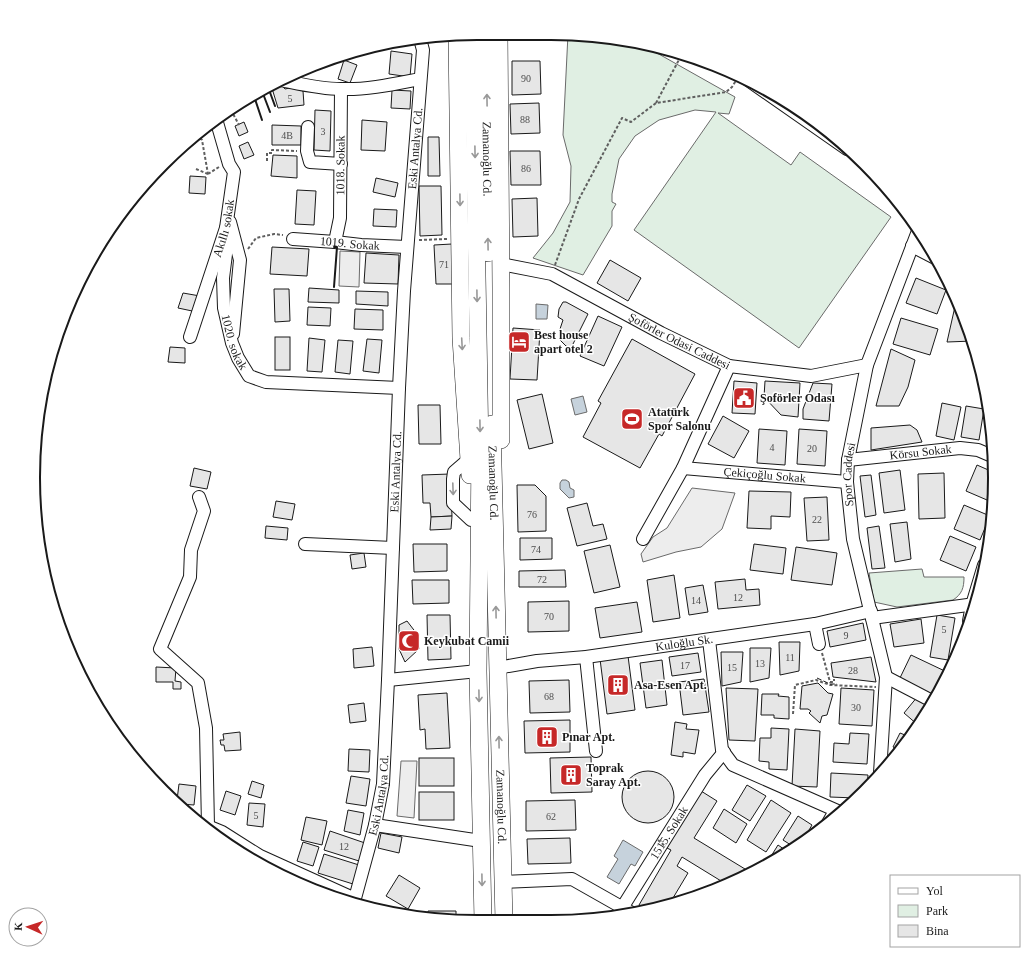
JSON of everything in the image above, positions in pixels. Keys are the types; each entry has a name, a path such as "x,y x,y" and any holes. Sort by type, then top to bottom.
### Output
{"highway":[{"path":"486,40 501,264 501,461 494,536"},
{"name":"Zamanoğlu Cd.","path":"486,40 488,270 504,915"},
{"name":"Zamanoğlu Cd.","path":"483,915 478,671 486,40"},
{"path":"457,41 462,338 471,520 479,557"}],"street":[{"name":"Eski Antalya Cd.","path":"356,898 375,825 382,784 388,680 399,388 407,247 423,50 421,44"},
{"path":"290,82 308,86 341,89 395,84 420,79"},
{"name":"1018. Sokak","path":"335,242 340,218 341,89"},
{"name":"Akıllı sokak","path":"190,337 227,222 234,172 229,164 218,125"},
{"path":"308,127 307,151 310,162 341,164"},
{"path":"227,222 240,260 232,343"},
{"name":"1020. sokak","path":"227,222 226,254 222,278 224,308 232,343 238,358 249,376 266,382 399,388"},
{"name":"Spor Caddesi","path":"880,765 882,679 871,614 853,539 847,482 848,460 868,365 916,237"},
{"name":"1019. Sokak","path":"293,239 361,245 407,247"},
{"path":"912,246 925,253"},
{"name":"Şoförler Odasi Caddesi","path":"501,264 552,274 661,333 729,366 811,376 868,365"},
{"path":"643,539 683,468 729,366"},
{"name":"Körsu Sokak","path":"848,460 960,448 978,450 987,454"},
{"name":"Çekiçoğlu Sokak","path":"683,468 847,482"},
{"path":"199,497 204,511 191,550 190,577 160,650 198,683 206,728 206,821"},
{"path":"304,544 393,548"},
{"name":"Kuloğlu Sk.","path":"497,668 537,661 586,657 709,640 871,614 969,604"},
{"path":"816,624 819,644"},
{"path":"709,640 722,750 733,765 834,810"},
{"path":"586,657 596,751"},
{"path":"388,680 478,671"},
{"path":"882,679 927,699"},
{"name":"1515. Sokak","path":"626,908 705,775 724,752"},
{"path":"375,825 481,841"},
{"path":"219,831 260,856 332,890"},
{"path":"503,882 572,879 620,909"}],"path":[{"path":"552,274 579,199 622,118 632,122 656,102 679,59"},
{"path":"656,102 726,92 736,81"},
{"path":"233,114 239,124"},
{"path":"196,169 208,174 201,139"},
{"path":"267,161 267,153 272,153 272,150 307,151"},
{"path":"240,260 256,238 274,234 283,234 293,239"},
{"path":"425,240 460,239"},
{"path":"819,644 830,682 834,682 834,679"},
{"path":"793,714 796,685 816,680 830,685 878,687 882,679"},
{"path":"658,840 665,846"}],"green space":[{"path":"568,41 608,44 636,48 658,53 735,97 729,114 718,113 791,165 800,152 891,217 799,348 634,230 716,112 695,110 659,120 635,136 619,159 612,194 612,202 616,204 612,211 612,226 583,275 533,258 553,233 570,202 571,166 563,135"},
{"path":"922,569 924,577 964,577 963,588 959,595 953,600 897,607 874,602 869,573"}],"shaded area":[{"path":"340,251 360,252 359,287 339,286"},
{"path":"536,304 548,305 547,319 536,319"},
{"path":"583,396 587,412 575,415 571,399"},
{"path":"562,480 569,482 570,488 574,490 574,497 569,498 560,489 560,483"},
{"path":"692,488 735,493 722,529 701,547 676,552 643,562 641,554 653,537 667,528"},
{"path":"401,761 417,761 414,818 397,816"},
{"path":"623,840 643,852 635,866 631,864 619,884 607,877 618,859 614,856"}],"building":[{"path":"391,51 412,54 410,77 389,74"},
{"path":"344,61 357,65 350,83 338,79"},
{"path":"512,61 540,61 541,94 512,95"},
{"path":"282,86 285,89 294,87 303,91 304,105 278,108 273,91"},
{"path":"392,90 411,91 410,109 391,108"},
{"path":"539,103 540,133 511,134 510,104"},
{"path":"315,110 331,111 330,151 314,150"},
{"path":"362,120 387,122 385,151 361,150"},
{"path":"244,122 248,132 239,136 235,126"},
{"path":"272,125 301,126 301,145 272,145"},
{"path":"428,137 439,137 440,176 428,176"},
{"path":"248,142 254,155 244,159 239,146"},
{"path":"510,151 540,151 541,185 511,185"},
{"path":"273,155 297,156 297,178 271,176"},
{"path":"190,176 206,177 205,194 189,193"},
{"path":"376,178 398,183 395,197 373,192"},
{"path":"419,186 441,186 442,235 420,236"},
{"path":"297,190 316,191 314,225 295,224"},
{"path":"537,198 538,236 513,237 512,199"},
{"path":"374,209 397,210 396,227 373,226"},
{"path":"452,244 453,284 436,284 434,245"},
{"path":"272,247 309,249 307,276 270,274"},
{"path":"366,253 399,255 398,284 364,283"},
{"path":"610,260 641,278 628,301 597,283"},
{"path":"916,278 946,290 937,314 906,303"},
{"path":"309,288 339,290 339,303 308,302"},
{"path":"274,289 289,289 290,321 275,322"},
{"path":"356,291 388,292 388,306 356,304"},
{"path":"183,293 200,296 197,312 178,308"},
{"path":"563,302 566,302 588,314 571,348 566,346 560,340 560,329 563,320 558,317 559,309"},
{"path":"308,307 331,308 330,326 307,325"},
{"path":"355,309 383,310 383,330 354,329"},
{"path":"954,309 966,341 947,342"},
{"path":"598,316 622,327 604,366 580,356"},
{"path":"901,318 938,329 930,355 893,344"},
{"path":"513,328 540,330 537,380 510,379"},
{"path":"275,337 290,337 290,370 275,370"},
{"path":"309,338 325,340 322,372 307,371"},
{"path":"367,339 382,340 379,373 363,371"},
{"name":"Atatürk Spor Salonu","path":"632,339 695,374 662,436 659,434 640,468 583,437 601,403 598,401"},
{"path":"338,340 353,341 350,374 335,372"},
{"path":"170,347 185,348 185,363 168,362"},
{"path":"891,349 915,360 908,387 899,406 876,406"},
{"name":"Şoförler Odası","path":"734,381 757,383 755,414 732,413"},
{"path":"765,381 800,383 798,417 781,415 764,397"},
{"path":"813,383 832,384 829,421 803,419 803,409"},
{"path":"542,394 553,443 529,449 517,400"},
{"path":"942,403 961,407 954,440 936,436"},
{"path":"418,405 440,405 441,444 419,444"},
{"path":"966,406 982,409 983,414 979,440 961,437"},
{"path":"723,416 749,431 734,458 708,444"},
{"path":"910,425 917,430 922,442 871,450 871,428"},
{"path":"759,429 787,431 785,465 757,463"},
{"path":"799,429 827,431 825,466 797,464"},
{"path":"977,465 988,470 987,500 966,491"},
{"path":"194,468 211,472 207,489 190,486"},
{"path":"900,470 905,510 884,513 879,473"},
{"path":"944,473 945,518 919,519 918,474"},
{"path":"450,474 452,516 431,517 430,503 423,503 422,475"},
{"path":"871,475 876,515 865,517 860,476"},
{"path":"517,485 535,485 546,496 546,531 518,532"},
{"path":"749,491 791,492 790,517 771,516 771,529 747,528"},
{"path":"827,497 829,540 807,541 804,498"},
{"path":"276,501 295,504 292,520 273,517"},
{"path":"587,503 593,526 603,524 607,539 577,546 567,508"},
{"path":"964,505 986,514 985,529 980,540 954,529"},
{"path":"452,516 451,529 430,530 431,517"},
{"path":"907,522 911,559 895,562 890,524"},
{"path":"266,526 288,528 287,540 265,538"},
{"path":"879,526 885,568 872,569 867,528"},
{"path":"950,536 976,547 966,571 940,560"},
{"path":"520,538 552,538 552,559 520,560"},
{"path":"413,544 447,544 447,571 414,572"},
{"path":"754,544 786,548 783,574 750,570"},
{"path":"610,545 620,587 594,593 584,551"},
{"path":"796,547 837,553 832,585 791,580"},
{"path":"364,553 366,567 352,569 350,555"},
{"path":"565,570 566,587 519,587 519,571"},
{"path":"674,575 680,618 653,622 647,580"},
{"path":"745,579 746,590 759,589 760,605 718,609 715,582"},
{"path":"412,580 449,580 449,603 413,604"},
{"path":"703,585 708,612 689,615 685,588"},
{"path":"569,601 569,631 528,632 528,602"},
{"path":"637,602 642,632 600,638 595,608"},
{"path":"427,615 450,615 451,659 428,660"},
{"path":"937,615 955,618 948,660 930,657"},
{"path":"921,619 924,643 894,647 890,624"},
{"name":"Keykubat Camii","path":"407,621 417,634 419,649 405,662 399,649 399,625"},
{"path":"863,623 866,640 830,647 827,631"},
{"path":"779,642 800,642 799,671 780,675"},
{"path":"372,647 374,666 354,668 353,649"},
{"path":"750,648 771,648 769,678 750,682"},
{"path":"721,652 743,652 741,682 722,686"},
{"path":"698,653 701,672 672,676 669,657"},
{"path":"911,655 943,670 930,695 899,680"},
{"name":"Asa-Esen Apt.","path":"628,656 635,710 607,714 600,659"},
{"path":"871,657 876,682 833,677 831,663"},
{"path":"662,660 667,705 646,708 640,663"},
{"path":"156,667 176,668 175,681 181,682 181,689 173,689 173,682 156,682"},
{"path":"704,679 709,712 683,715 679,682"},
{"path":"569,680 570,712 530,713 529,681"},
{"path":"818,683 828,693 833,694 827,715 822,716 820,723 809,713 811,711 808,709 800,709 802,686"},
{"path":"726,688 758,689 755,741 729,740"},
{"path":"841,688 874,690 872,726 839,724"},
{"path":"447,693 450,748 426,749 425,729 420,730 418,695"},
{"path":"762,694 779,694 778,696 789,697 789,719 774,718 774,715 761,715"},
{"path":"918,696 925,702 914,721 904,713"},
{"path":"364,703 366,721 350,723 348,705"},
{"name":"Pınar Apt.","path":"570,720 570,752 525,753 524,721"},
{"path":"675,722 687,724 686,729 699,730 695,754 683,752 683,757 671,755"},
{"path":"771,728 789,729 787,770 769,769 769,762 759,761 760,738 771,738"},
{"path":"795,729 820,731 817,787 792,786"},
{"path":"240,732 241,750 225,751 224,745 221,745 220,740 224,740 223,734"},
{"path":"850,733 869,734 867,764 833,762 834,743 849,744"},
{"path":"900,733 904,735 895,748 893,747"},
{"path":"349,749 370,750 369,772 348,771"},
{"name":"Toprak Saray Apt.","path":"591,757 592,792 551,793 550,758"},
{"path":"419,758 454,758 454,786 419,786"},
{"path":"648,771 658,773 666,779 672,787 674,797 672,807 666,815 658,821 648,823 638,821 630,815 624,807 622,797 624,787 630,779 638,773"},
{"path":"831,773 868,775 868,778 848,798 830,797"},
{"path":"351,776 370,779 366,806 346,803"},
{"path":"252,781 264,785 261,798 248,794"},
{"path":"179,784 196,786 194,805 187,804 178,796"},
{"path":"747,785 766,796 750,821 732,810"},
{"path":"226,791 241,796 235,815 220,810"},
{"path":"701,791 717,801 694,838 745,869 721,881 682,857 677,866 688,873 673,897 641,906 639,905 671,850 667,848"},
{"path":"419,792 454,792 454,820 419,820"},
{"path":"575,800 576,830 526,831 526,801"},
{"path":"771,800 791,813 766,852 747,840"},
{"path":"249,803 265,804 263,827 247,825"},
{"path":"724,809 747,824 736,843 713,828"},
{"path":"348,810 364,813 360,835 344,831"},
{"path":"798,816 812,825 809,831 789,844 783,840"},
{"path":"306,817 327,821 322,845 301,840"},
{"path":"330,831 365,843 359,861 324,850"},
{"path":"381,833 402,837 399,853 378,848"},
{"path":"570,838 571,863 528,864 527,839"},
{"path":"303,842 319,847 313,866 297,861"},
{"path":"778,845 782,848 772,854"},
{"path":"324,854 359,865 353,884 318,873"},
{"path":"399,875 420,888 408,909 386,896"},
{"path":"456,911 456,914 449,914 428,912"}],"fence":[{"path":"817,678 830,684 837,684"}],"wall":[{"path":"270,93 275,106"},
{"path":"264,96 270,112"},
{"path":"256,101 262,120"},
{"path":"334,247 337,247 334,287"}],"place":[{"name":"Best house apart otel 2","path":"519,342"},
{"name":"Şoförler Odası","path":"744,398"},
{"name":"Atatürk Spor Salonu","path":"632,419"},
{"name":"Keykubat Camii","path":"409,641"},
{"name":"Asa-Esen Apt.","path":"618,685"},
{"name":"Pınar Apt.","path":"547,737"},
{"name":"Toprak Saray Apt.","path":"571,775"}]}
